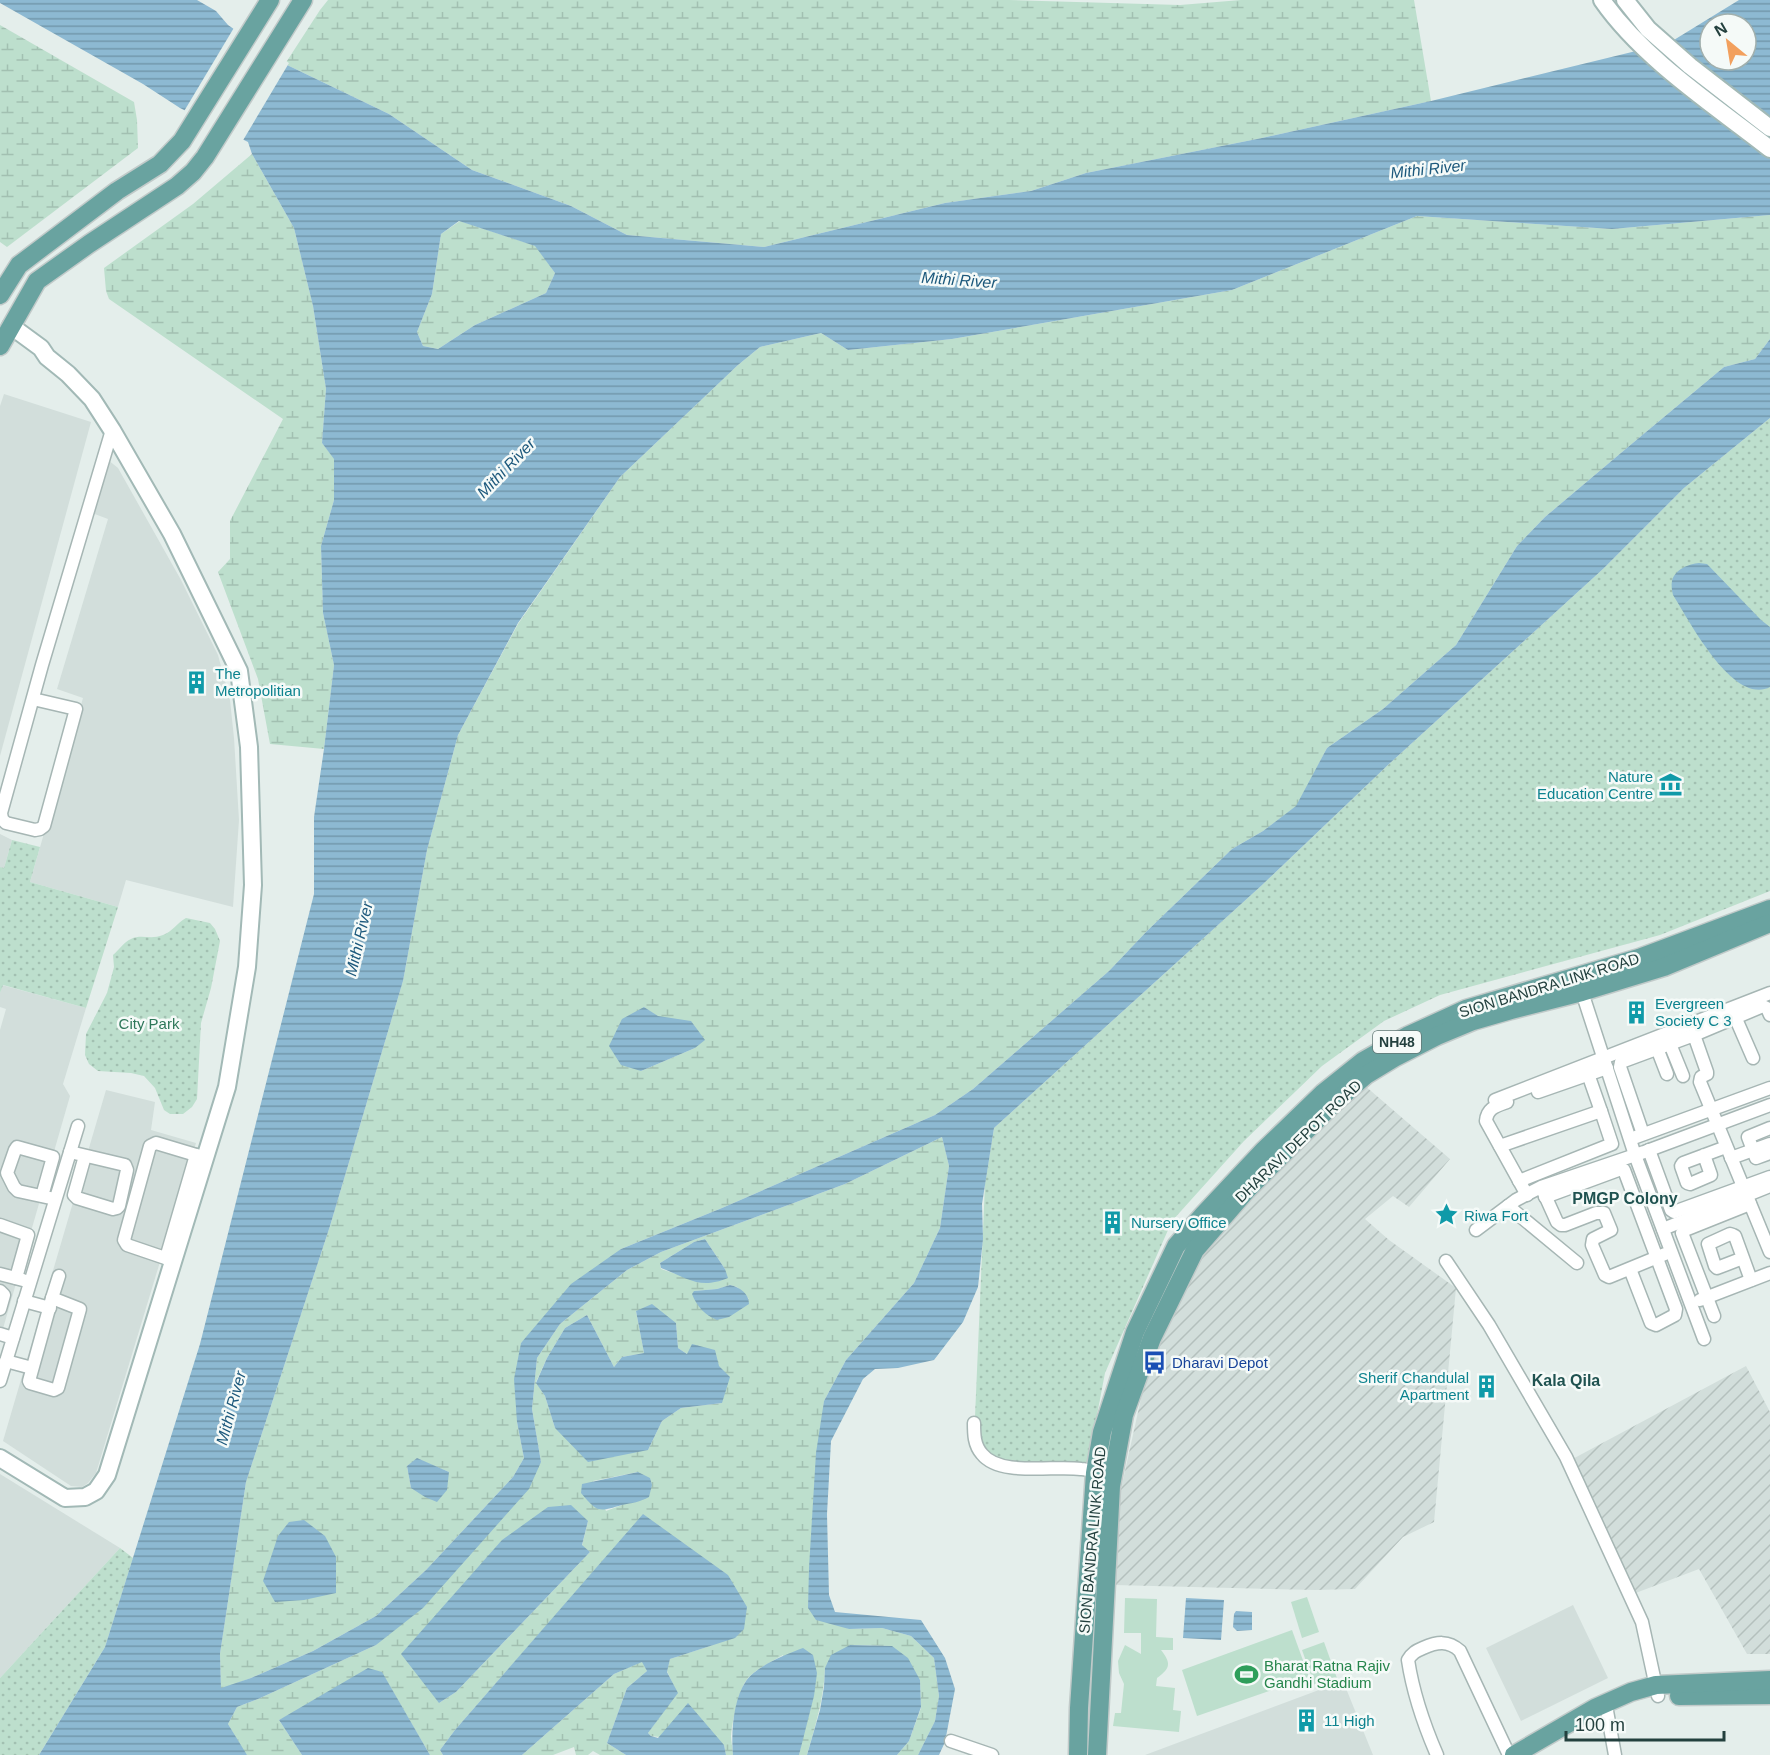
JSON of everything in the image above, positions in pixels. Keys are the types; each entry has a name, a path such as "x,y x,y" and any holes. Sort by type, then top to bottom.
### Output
{"main road":[{"path":"5,336 37,281 88,244 177,186 194,172 303,0"},
{"path":"0,295 19,265 117,191 160,164 182,141 267,4"},
{"name":"SION BANDRA LINK ROAD","path":"1078,1755 1095,1473 1102,1432 1135,1332 1176,1246 1264,1150 1323,1093 1362,1061 1407,1036 1466,1009 1580,984 1639,958 1770,909"},
{"name":"DHARAVI DEPOT ROAD","path":"1098,1755 1111,1486 1124,1415 1152,1338 1195,1250 1246,1191 1333,1104 1366,1075 1416,1046 1473,1021 1511,1010 1580,984 1664,967 1770,923"},
{"path":"1084,1637 1103,1639"},
{"path":"1530,1755 1595,1708 1631,1692 1770,1680"},
{"path":"1081,1684 1101,1685"},
{"path":"1514,1755 1607,1711 1644,1699 1657,1691 1770,1695"}],"street":[{"path":"1602,0 1634,38 1678,78 1770,149"},
{"path":"1625,0 1648,29 1690,66 1770,128"},
{"path":"0,1458 64,1498 85,1497 96,1491 107,1475 201,1156 227,1087 247,967 253,885 249,747 239,671 172,534 92,399 68,374 47,357 41,348 5,336"},
{"path":"33,699 76,709 44,826 35,830 6,823 1,813 33,699 112,430"},
{"path":"1580,984 1635,1155 1704,1339"},
{"path":"1643,1134 1620,1065 1624,1060 1655,1044 1670,1044 1694,1035 1770,993"},
{"path":"1495,1100 1605,1063 1734,1013 1764,1006 1770,1015"},
{"path":"1734,1013 1753,1058"},
{"path":"1694,1035 1707,1074 1701,1077 1700,1082 1770,1252"},
{"path":"1655,1044 1667,1074"},
{"path":"1670,1044 1683,1076"},
{"path":"1527,1195 1486,1121 1486,1114 1494,1107 1588,1074 1605,1063"},
{"path":"1519,1181 1612,1144 1588,1074"},
{"path":"1630,1139 1770,1088"},
{"path":"1543,1192 1770,1105"},
{"path":"1500,1146 1600,1111"},
{"path":"32,1368 2,1372 78,1126"},
{"path":"1770,1128 1749,1136 1756,1158 1770,1154"},
{"path":"170,1260 127,1245 124,1240 150,1146 156,1143 201,1156"},
{"path":"1704,1155 1752,1150 1770,1144"},
{"path":"42,1196 52,1157 17,1147 8,1173 14,1187 18,1191 56,1199"},
{"path":"1649,1150 1671,1210 1692,1217"},
{"path":"70,1152 127,1167 117,1208 113,1209 77,1198 74,1195 85,1156"},
{"path":"1476,1230 1527,1195 1622,1169 1658,1257 1676,1311 1674,1316 1656,1325 1651,1323 1630,1269"},
{"path":"1663,1229 1747,1195 1766,1183"},
{"path":"1543,1192 1557,1222 1561,1225 1596,1213 1604,1213 1611,1230 1593,1239 1592,1242 1605,1275 1608,1277 1671,1251"},
{"path":"1508,1206 1577,1263"},
{"path":"1692,1217 1682,1233 1714,1316"},
{"path":"0,1225 28,1235 16,1278"},
{"path":"1743,1258 1751,1281"},
{"path":"1446,1261 1489,1325 1566,1457 1642,1622 1657,1691"},
{"path":"1690,1304 1770,1273"},
{"path":"0,1274 30,1282"},
{"path":"24,1301 51,1303 80,1309 58,1388 54,1390 30,1383 29,1378 32,1368 51,1303 59,1276"},
{"path":"0,1291 4,1295 0,1309"},
{"path":"0,1334 13,1338"},
{"path":"974,1423 977,1448 992,1463 1006,1467 1083,1469 1095,1473"},
{"path":"1437,1755 1424,1725 1408,1660 1411,1655 1434,1643 1446,1642 1460,1651 1509,1755"},
{"path":"1607,1711 1615,1755"},
{"path":"951,1740 992,1755"}],"shaded area":[{"path":"4,394 91,422 0,756 0,406"},
{"path":"108,460 118,468 181,580 218,655 230,700 239,820 233,907 126,880 118,907 30,882 83,698 57,689 108,519 92,513"},
{"path":"0,834 12,840 4,868 0,867"},
{"path":"2,985 86,1008 63,1084 70,1096 0,1339 0,1030 6,1009 0,1007"},
{"path":"1364,1085 1450,1159 1409,1207 1393,1196 1365,1219 1389,1240 1456,1288 1434,1522 1403,1537 1355,1589 1114,1585 1119,1498 1142,1394 1162,1330 1204,1251 1312,1136"},
{"path":"106,1090 155,1102 151,1130 196,1143 96,1473 82,1487 71,1486 3,1441"},
{"path":"1746,1366 1770,1412 1770,1654 1747,1654 1699,1569 1633,1594 1567,1462"},
{"path":"0,1474 120,1548 0,1678"},
{"path":"1573,1605 1608,1678 1521,1721 1486,1648"},
{"path":"1343,1681 1373,1755 1145,1755"}],"green space":[{"path":"328,0 1009,0 1180,5 1241,0 1414,0 1431,101 1086,173 1031,191 945,203 764,247 627,235 571,206 472,170 389,114 285,64"},
{"path":"0,25 134,102 138,148 7,247 0,242"},
{"path":"252,154 294,228 313,306 326,389 322,443 334,458 334,500 321,546 323,613 334,665 324,749 270,744 258,679 218,572 230,559 230,521 283,419 109,299 106,291 104,268 193,204"},
{"path":"1770,215 1770,339 1755,359 1724,367 1545,517 1517,546 1456,645 1383,709 1327,748 1297,806 1263,831 1232,849 1109,971 973,1089 935,1115 722,1208 621,1249 521,1343 517,1422 524,1458 513,1477 426,1570 376,1616 313,1651 221,1689 220,1654 246,1482 330,1226 403,981 427,850 458,735 518,624 620,477 760,347 821,333 848,350 952,339 1232,290 1417,216 1612,229","holes":["644,1007 657,1016 695,1048 641,1071","417,1459 449,1472 411,1488 407,1466"]},
{"path":"460,221 536,246 555,273 546,293 475,325 438,349 423,346 417,332 432,294 441,234"},
{"path":"1770,418 1770,891 1660,935 1440,995 1384,1021 1322,1066 1244,1141 1172,1221 1105,1373 1087,1467 994,1460 979,1437 975,1417 985,1184 994,1128 1261,886 1389,764 1603,569 1684,488"},
{"name":"City Park","path":"12,840 40,847 30,882 118,907 86,1008 3,985 0,993 0,867 4,868"},
{"name":"City Park","path":"186,918 210,923 220,941 211,988 201,1023 197,1099 192,1107 183,1114 170,1114 164,1110 155,1088 144,1076 98,1071 89,1064 85,1055 86,1034 107,993 114,967 113,955 131,939 163,935"},
{"path":"942,1137 949,1166 940,1228 914,1283 846,1360 824,1401 808,1608 849,1629 882,1628 911,1636 934,1658 939,1696 935,1721 918,1755 897,1755 909,1741 921,1708 920,1680 891,1646 850,1645 825,1668 821,1702 807,1755 799,1755 803,1736 783,1655 756,1671 745,1683 733,1722 731,1736 733,1755 726,1755 724,1745 651,1736 648,1733 677,1693 667,1671 670,1659 713,1645 643,1515 455,1730 440,1750 443,1755 430,1755 382,1673 279,1720 302,1755 247,1755 245,1753 228,1724 237,1707 376,1645 541,1462 532,1409 537,1358 560,1324 627,1270 661,1252 845,1184","holes":["705,1239 725,1269 676,1274 661,1269 660,1263 694,1242","730,1285 737,1287 749,1299 694,1291 717,1289","636,1311 676,1323 678,1348 687,1354 722,1403 681,1408 662,1421 648,1450 555,1428 545,1396 536,1382 565,1328 587,1315 614,1367 622,1357 644,1353","638,1472 622,1505 606,1511 593,1481","588,1521 582,1546 590,1552 456,1692 439,1703"]},
{"path":"120,1548 133,1558 105,1647 39,1755 0,1755 0,1678"},
{"path":"1307,1597 1319,1632 1302,1638 1291,1602"},
{"path":"1125,1598 1157,1599 1156,1637 1173,1638 1173,1650 1161,1650 1167,1658 1168,1665 1157,1678 1156,1686 1175,1688 1173,1710 1181,1711 1179,1732 1113,1726 1115,1713 1121,1713 1124,1684 1119,1673 1118,1661 1125,1645 1141,1654 1141,1633 1124,1633"},
{"name":"Bharat Ratna Rajiv Gandhi Stadium","path":"1292,1630 1309,1677 1197,1716 1182,1670"},
{"path":"1324,1642 1338,1681 1316,1689 1302,1650"},
{"path":"643,1661 647,1671 627,1688 607,1743 626,1755 600,1755 593,1751 588,1755 576,1755 574,1747 553,1755 522,1755 614,1674"}],"water":[{"name":"Mithi River","path":"0,0 197,0 216,11 228,25 285,64 389,114 472,170 571,206 627,235 764,247 945,203 1031,191 1086,173 1431,101 1669,43 1698,25 1698,72 1758,72 1758,12 1719,12 1739,0 1770,0 1770,215 1612,229 1417,216 1232,290 952,339 848,350 821,333 760,347 620,477 518,623 458,735 427,850 403,981 330,1226 246,1482 220,1654 221,1688 251,1678 313,1651 376,1616 426,1570 513,1477 524,1458 517,1422 514,1379 521,1343 571,1284 621,1249 722,1208 935,1115 973,1089 1109,971 1232,849 1263,831 1296,806 1327,748 1383,709 1456,645 1517,546 1545,517 1724,367 1755,359 1770,339 1770,418 1684,488 1603,569 1389,764 1261,886 994,1128 982,1204 983,1239 978,1287 963,1322 934,1360 898,1368 875,1369 863,1379 831,1441 827,1514 829,1595 835,1612 921,1620 945,1658 955,1689 945,1742 939,1755 918,1755 935,1721 939,1696 934,1658 911,1636 882,1628 849,1629 816,1620 808,1608 816,1453 824,1401 846,1360 914,1283 940,1228 949,1166 942,1137 845,1184 661,1252 627,1270 560,1324 537,1358 532,1409 541,1462 529,1489 423,1608 376,1645 237,1707 228,1724 247,1755 39,1755 105,1647 200,1344 314,894 314,817 334,665 323,613 321,546 334,500 334,459 322,443 326,389 313,306 294,228 252,154 248,142 180,108 143,84 0,3","holes":["459,221 535,246 555,273 546,293 475,325 438,349 423,346 417,332 432,294 441,234"]},
{"path":"1707,564 1770,627 1770,687 1756,690 1741,684 1727,673 1701,640 1673,595 1672,583 1676,573 1687,566"},
{"path":"644,1007 658,1016 691,1021 705,1040 695,1048 641,1071 621,1065 609,1046 622,1019"},
{"path":"705,1239 725,1269 728,1278 701,1283 661,1268 660,1263 694,1242"},
{"path":"730,1285 743,1291 749,1304 729,1317 717,1320 702,1310 692,1294 694,1291 717,1289"},
{"path":"652,1304 676,1323 678,1348 687,1354 692,1344 715,1350 719,1366 730,1377 722,1403 681,1408 662,1421 648,1450 588,1462 555,1428 545,1396 536,1383 547,1358 565,1328 587,1315 614,1367 622,1357 644,1353 636,1311"},
{"path":"417,1458 449,1472 447,1490 437,1502 411,1488 407,1466"},
{"path":"638,1472 650,1478 652,1485 649,1497 642,1500 603,1510 591,1504 581,1493 582,1484"},
{"path":"571,1505 588,1521 582,1545 590,1552 456,1692 439,1703 401,1654 502,1540 548,1507"},
{"path":"643,1514 728,1575 747,1607 744,1629 735,1638 670,1659 667,1672 678,1693 648,1733 658,1738 688,1703 724,1745 726,1755 626,1755 607,1743 627,1688 647,1671 642,1662 614,1674 522,1755 443,1755 440,1750 455,1730"},
{"path":"304,1520 325,1536 336,1557 336,1593 304,1600 275,1602 263,1581 278,1536 289,1522"},
{"path":"1186,1598 1224,1600 1221,1640 1183,1638"},
{"path":"1236,1611 1252,1612 1252,1630 1237,1631 1233,1627"},
{"path":"850,1645 892,1646 908,1658 920,1680 921,1707 909,1741 897,1755 807,1755 820,1710 825,1668 831,1655"},
{"path":"803,1648 813,1655 817,1673 814,1696 799,1755 733,1755 734,1717 738,1697 746,1681 757,1670"},
{"path":"368,1668 382,1672 430,1755 302,1755 279,1720"}],"pier":[{"path":"235,26 289,63 242,142 183,113"}],"place":[{"name":"The Metropolitian","path":"197,682"},
{"name":"Nature Education Centre","path":"1671,785"},
{"name":"Evergreen Society C 3","path":"1637,1012"},
{"name":"Riwa Fort","path":"1446,1215"},
{"name":"Nursery Office","path":"1113,1222"},
{"name":"Dharavi Depot","path":"1154,1362"},
{"name":"Sherif Chandulal Apartment","path":"1487,1386"},
{"name":"Bharat Ratna Rajiv Gandhi Stadium","path":"1246,1674"},
{"name":"11 High","path":"1306,1720"}],"district":[{"name":"PMGP Colony","path":"1625,1198"},
{"name":"Kala Qila","path":"1566,1380"}]}
